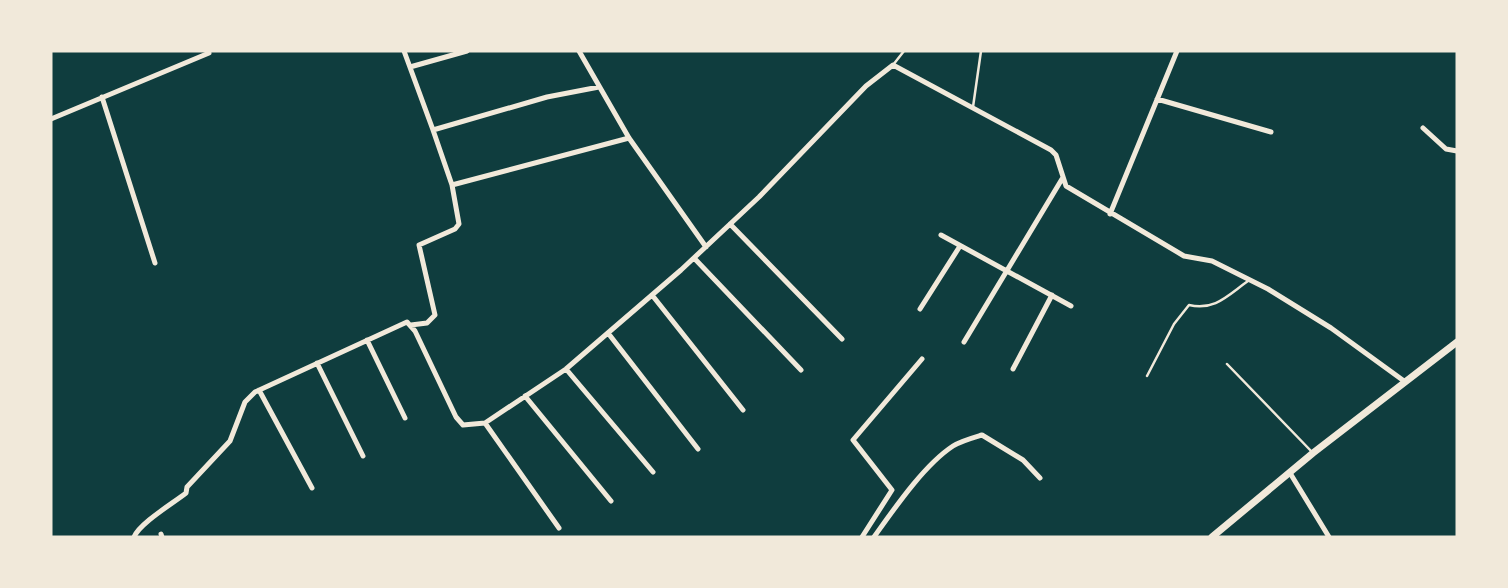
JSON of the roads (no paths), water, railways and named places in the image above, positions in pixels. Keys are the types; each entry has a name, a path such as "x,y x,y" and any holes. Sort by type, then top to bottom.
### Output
{"main road":[{"path":"1212,537 1313,453 1457,342"}],"street":[{"path":"134,537 144,522 162,512 186,493 187,487 230,442 245,402 259,390 407,322 411,325 427,323 435,314 419,245 455,229 459,224 452,185 404,51"},
{"path":"410,66 467,51"},
{"path":"579,51 629,138 706,247"},
{"path":"1110,214 1177,51"},
{"path":"51,118 209,53"},
{"path":"411,325 456,417 463,425 486,423 566,369 652,295 730,224 866,86 893,65 1051,150 1056,155 1062,179 1066,186 1110,214 1156,238 1184,256 1212,262 1249,280 1330,328 1404,381"},
{"path":"433,130 547,97 598,87"},
{"path":"102,97 155,263"},
{"path":"1157,99 1271,132"},
{"path":"1424,128 1446,148 1457,152"},
{"path":"452,185 629,138"},
{"path":"964,342 1062,179"},
{"path":"730,224 842,339"},
{"path":"941,235 1070,306"},
{"path":"920,309 960,246"},
{"path":"694,258 801,370"},
{"path":"652,295 743,410"},
{"path":"1012,368 1052,295"},
{"path":"608,333 698,449"},
{"path":"367,340 405,418"},
{"path":"862,537 892,490 853,440 922,359"},
{"path":"317,363 364,456"},
{"path":"566,369 653,472"},
{"path":"259,390 312,488"},
{"path":"525,396 611,502"},
{"path":"486,423 559,528"},
{"path":"874,537 896,507 941,455 955,444 982,435 1023,460 1040,478"},
{"path":"1290,473 1329,537"}],"lane":[{"path":"893,65 904,51"},
{"path":"973,108 981,51"},
{"path":"1147,376 1174,324 1189,305 1198,307 1216,305 1249,280"},
{"path":"1227,364 1313,453"}]}
